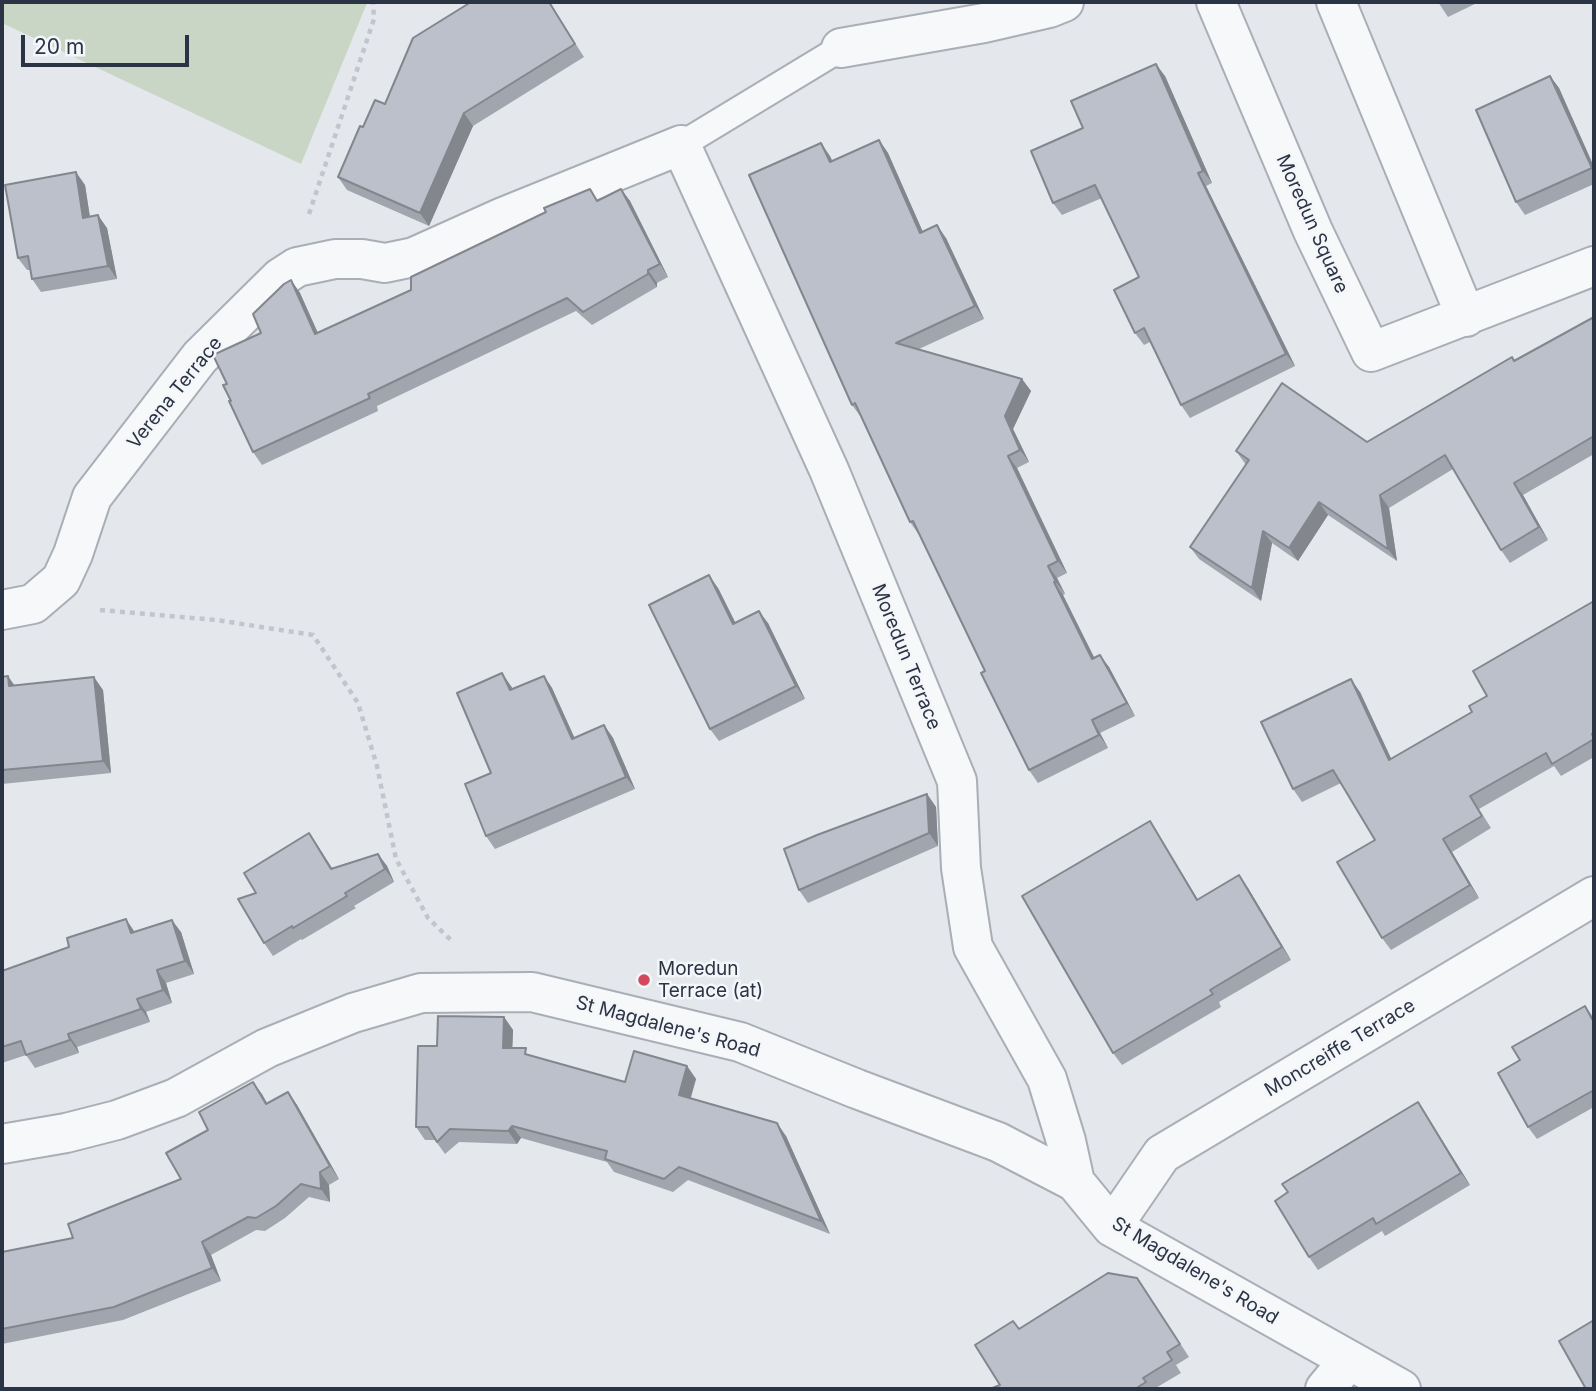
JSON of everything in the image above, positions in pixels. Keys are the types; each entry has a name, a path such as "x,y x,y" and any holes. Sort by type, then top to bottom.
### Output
{"street":[{"path":"841,48 984,23 1049,8 1063,2"},
{"name":"Moredun Square","path":"1216,2 1313,231 1371,352 1594,266"},
{"path":"1336,2 1466,317"},
{"name":"Verena Terrace","path":"17,607 61,580 74,554 92,496 200,357 279,278 297,267 335,259 362,259 385,263 414,257 503,217 681,145"},
{"name":"Moredun Terrace","path":"681,145 829,470 957,781 961,868 974,947 1047,1079 1075,1182"},
{"name":"Moncreiffe Terrace","path":"1112,1227 1162,1154 1594,896"},
{"name":"St Magdalene's Road","path":"2,1144 66,1133 117,1120 176,1098 267,1048 353,1013 421,993 532,992 740,1042 998,1142 1075,1182 1112,1227 1401,1389"},
{"path":"1325,1389 1349,1360"}],"lane":[{"path":"681,145 841,48"}],"path":[{"path":"315,263 305,226 374,19 373,2"},
{"path":"17,607 216,620 313,635 358,703 377,766 396,859 428,918 465,954 465,993"}],"green space":[{"path":"2,2 370,2 367,3 301,164 2,23"}],"building":[{"path":"471,2 549,2 575,44 464,113 420,213 338,177 360,126 363,127 375,100 385,104 413,38"},
{"path":"1156,64 1203,171 1198,173 1286,354 1181,405 1144,328 1135,333 1114,290 1139,277 1095,185 1053,203 1031,151 1083,128 1071,101"},
{"path":"1550,76 1592,168 1516,202 1476,110"},
{"path":"879,140 920,233 937,225 975,306 896,343 1022,379 1005,416 1020,450 1008,456 1058,561 1048,566 1054,582 1092,659 1100,655 1127,703 1092,720 1099,735 1029,770 981,673 985,671 913,521 910,522 855,403 852,405 749,175 821,143 830,162"},
{"path":"76,172 83,218 98,215 108,266 32,279 28,256 18,258 5,185"},
{"path":"590,189 597,201 621,189 660,264 648,270 648,274 583,312 567,298 368,394 370,398 253,452 229,401 223,385 227,384 213,355 261,333 253,314 284,284 291,280 315,334 411,290 411,277 546,212 544,208"},
{"path":"1594,317 1594,436 1514,483 1539,527 1501,550 1445,455 1380,495 1388,549 1319,502 1289,548 1263,531 1252,588 1190,547 1249,460 1236,451 1282,383 1367,442 1512,357 1514,361"},
{"path":"709,575 733,624 759,611 796,686 710,729 649,605"},
{"path":"1594,601 1594,739 1552,764 1546,753 1470,796 1482,816 1443,839 1470,885 1382,938 1337,862 1375,840 1333,770 1293,789 1261,722 1351,679 1389,760 1472,712 1469,706 1487,696 1473,671"},
{"path":"502,673 510,690 544,676 572,739 604,725 626,777 486,836 465,784 491,773 457,693"},
{"path":"8,676 9,686 94,677 103,761 2,770 2,677"},
{"path":"927,794 929,833 799,890 784,849"},
{"path":"1150,821 1197,900 1239,875 1282,947 1210,990 1213,994 1113,1053 1022,896"},
{"path":"309,833 331,869 378,854 385,869 345,893 347,896 264,943 238,899 256,893 244,873"},
{"path":"126,919 131,933 172,920 185,961 157,970 163,990 137,999 141,1009 68,1034 70,1040 26,1055 21,1041 2,1047 2,971 69,947 67,938"},
{"path":"1585,1006 1592,1019 1594,1018 1594,1090 1528,1127 1498,1073 1520,1060 1512,1047"},
{"path":"438,1016 504,1017 503,1048 526,1048 525,1054 625,1082 634,1051 687,1066 679,1095 777,1123 821,1221 679,1167 664,1179 605,1159 607,1151 512,1126 508,1131 450,1129 437,1142 428,1127 416,1127 418,1046 437,1046"},
{"path":"253,1082 266,1104 288,1092 330,1166 320,1172 321,1189 301,1184 276,1206 256,1218 248,1217 202,1242 212,1268 114,1307 2,1329 2,1252 73,1238 68,1224 181,1179 166,1153 208,1130 199,1112"},
{"path":"1418,1102 1461,1173 1376,1224 1373,1218 1309,1257 1275,1201 1288,1192 1282,1184"},
{"path":"1108,1273 1137,1278 1180,1344 1167,1352 1172,1360 1143,1378 1146,1382 1135,1389 990,1389 1000,1385 975,1345 1013,1321 1019,1329"},
{"path":"1594,1320 1594,1387 1586,1389 1559,1341"}],"place":[{"name":"Moredun Terrace (at)","path":"644,980"}]}
